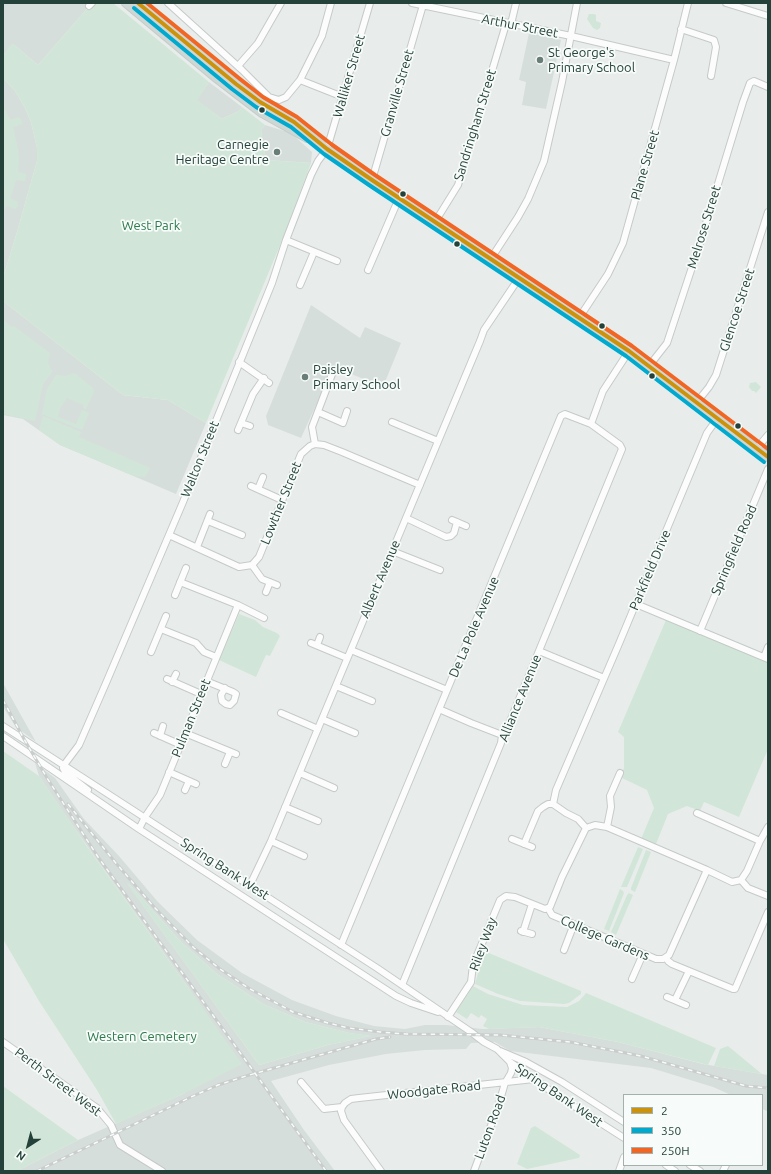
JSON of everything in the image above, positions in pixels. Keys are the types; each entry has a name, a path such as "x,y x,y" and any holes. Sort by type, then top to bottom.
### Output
{"main road":[{"path":"126,3 205,63 260,102 294,122 327,149 490,260 630,351 717,419 768,456"},
{"path":"138,3 205,63"}],"street":[{"path":"168,3 238,66 269,97 279,100 286,97 300,80 322,36 331,3"},
{"path":"238,66 258,43 281,3"},
{"name":"Walliker Street","path":"327,149 370,3"},
{"name":"Arthur Street","path":"412,3 571,36 674,60"},
{"name":"Sandringham Street","path":"435,222 458,184 508,24 516,3"},
{"path":"490,260 528,199 544,160 577,3"},
{"name":"Plane Street","path":"579,318 608,274 623,243 674,60 688,3"},
{"path":"726,3 768,16"},
{"name":"Granville Street","path":"372,180 423,5"},
{"path":"681,29 714,40 716,46 711,76"},
{"path":"300,80 343,97"},
{"name":"Melrose Street","path":"649,366 667,343 750,83 754,80 768,87"},
{"name":"Walton Street","path":"64,765 79,745 169,534 272,282 286,240 311,175 318,161 327,149"},
{"path":"368,270 399,198"},
{"name":"Glencoe Street","path":"697,402 716,375 768,212"},
{"path":"286,240 337,261"},
{"path":"300,285 314,252"},
{"name":"Albert Avenue","path":"250,885 271,841 300,773 484,330 519,278"},
{"path":"591,424 603,391 630,351"},
{"path":"239,362 264,378 269,383"},
{"path":"334,369 312,427 315,444 330,447 420,485"},
{"path":"238,430 253,394 264,378"},
{"path":"318,412 343,423 347,411"},
{"name":"De La Pole Avenue","path":"341,944 561,416 565,414 591,424"},
{"name":"Parkfield Drive","path":"553,804 556,790 586,723 707,433 717,419"},
{"path":"392,422 438,441"},
{"path":"241,423 250,426"},
{"name":"Alliance Avenue","path":"402,985 502,743 502,735 506,731 622,448 591,424"},
{"path":"757,448 768,435"},
{"name":"Lowther Street","path":"252,565 259,557 301,454 310,446 315,444"},
{"name":"Springfield Road","path":"700,631 768,469"},
{"path":"258,489 263,477"},
{"path":"251,486 282,500"},
{"path":"197,547 210,514"},
{"path":"406,518 446,537 451,536 454,533 455,521 466,526"},
{"path":"208,521 242,535"},
{"path":"169,534 239,567 252,565 262,579 277,585"},
{"path":"392,551 440,570"},
{"path":"175,595 186,568"},
{"path":"180,582 238,605 264,618"},
{"path":"266,592 270,582"},
{"path":"636,604 766,658 768,647"},
{"name":"Pulman Street","path":"139,829 145,817 160,795 238,605"},
{"path":"150,652 166,616"},
{"path":"161,629 196,643 204,652 216,657"},
{"path":"320,637 314,644 347,658"},
{"path":"351,650 447,690"},
{"path":"539,651 604,678"},
{"path":"176,674 169,681 201,694"},
{"path":"206,681 225,688"},
{"path":"336,686 372,701"},
{"path":"440,709 502,735"},
{"path":"281,713 318,729"},
{"path":"322,718 355,733"},
{"name":"Spring Bank West","path":"3,726 341,944 484,1042 526,1062 562,1082 623,1121"},
{"path":"163,726 157,734 181,745"},
{"path":"186,733 233,753 225,764"},
{"name":"Spring Bank West","path":"3,736 139,829 396,996 411,1004 447,1016"},
{"path":"64,765 63,768 65,772 83,786 98,801"},
{"path":"170,772 196,784"},
{"path":"607,827 611,807 610,796 620,772"},
{"path":"300,773 334,788"},
{"path":"185,790 189,781"},
{"path":"524,844 538,811 543,807 553,804 578,819 586,828"},
{"path":"285,807 318,821"},
{"path":"696,813 760,840"},
{"path":"548,908 550,907 562,877 586,828 594,825 607,827 732,882 741,880 747,871 760,840 767,829"},
{"path":"512,839 532,847"},
{"path":"271,841 304,856"},
{"name":"College Gardens","path":"548,908 552,915 643,954 656,959 663,959 669,955 707,870"},
{"path":"741,880 748,888 768,896"},
{"name":"Riley Way","path":"447,1016 471,982 473,965 500,900 506,896 515,896 545,909 548,908"},
{"path":"532,904 521,931 532,934"},
{"name":"College Gardens","path":"666,957 672,964 735,989 768,912"},
{"path":"564,950 574,924"},
{"path":"632,979 643,954"},
{"path":"675,1000 689,971"},
{"path":"667,997 686,1005"},
{"name":"Perth Street West","path":"3,1042 97,1108 111,1125 120,1145 162,1171"},
{"name":"Spring Bank West","path":"497,1049 510,1062 534,1079 623,1137"},
{"name":"Luton Road","path":"474,1171 498,1107 505,1083 511,1073 512,1068 510,1062"},
{"name":"Woodgate Road","path":"342,1109 345,1102 351,1099 534,1079"},
{"path":"301,1082 324,1109 342,1109 344,1120 381,1171"},
{"path":"619,1171 623,1160"}],"shaded area":[{"path":"3,3 92,3 38,65 13,44 3,56"},
{"name":"St George's Primary School","path":"529,33 561,40 546,109 522,105 526,82 519,80"},
{"path":"3,78 15,91 31,122 37,148 37,161 3,278"},
{"path":"209,82 242,107 239,111 222,119 196,100"},
{"path":"265,125 291,133 312,152 311,163 266,160 261,130"},
{"path":"3,301 123,395 168,400 206,423 176,494 60,445 23,419 3,415"},
{"name":"Paisley Primary School","path":"311,305 360,338 365,327 401,343 383,387 332,366 301,438 268,425 266,416"},
{"path":"3,683 36,742 16,727 3,707"},
{"path":"35,763 55,778 84,819 119,856 158,902 197,940 242,973 292,1000 336,1016 374,1026 405,1029 425,1025 446,1025 483,1029 539,1027 618,1042 703,1064 768,1075 768,1110 763,1109 763,1094 729,1094 713,1087 651,1068 510,1051 495,1042 471,1043 466,1049 425,1050 386,1054 329,1065 271,1081 304,1130 335,1171 17,1171 78,1140 185,1093 190,990 65,815 39,776","holes":["127,883 180,941 217,974 263,1004 305,1022 349,1033 370,1036 328,1045 259,1065"]}],"green space":[{"name":"West Park","path":"92,3 113,3 209,82 197,100 222,119 239,111 242,107 265,125 261,130 266,160 311,163 283,238 206,423 168,400 123,395 3,301 3,278 37,161 37,148 31,122 25,108 15,91 3,78 3,56 12,43 38,65"},
{"path":"589,14 596,15 596,21 601,23 600,28 597,30 593,28 587,19"},
{"path":"3,107 11,120 18,117 21,119 22,124 13,127 18,149 18,172 26,174 26,176 25,181 16,180 10,198 18,202 18,206 15,209 7,206 3,211"},
{"path":"3,320 12,327 14,326 50,353 48,362 53,371 43,384 35,421 3,414"},
{"path":"75,373 93,388 94,392 86,409 83,408 84,405 67,398 60,408 58,417 76,424 82,410 89,413 82,430 42,414 47,389 56,375 65,376"},
{"path":"756,382 761,387 756,393 749,387 750,383"},
{"path":"43,416 81,432 79,437 150,468 145,477 134,476 60,445 39,430"},
{"path":"239,614 255,620 263,627 277,633 280,636 270,656 266,655 256,677 219,660"},
{"path":"666,620 768,662 768,749 739,817 704,802 700,811 687,806 668,814 656,844 641,839 654,808 647,790 622,778 621,775 624,768 624,737 618,732"},
{"name":"Western Cemetery","path":"3,751 39,776 86,845 242,1064 185,1093 116,1124 97,1090 39,1001 3,939"},
{"path":"638,847 643,849 627,887 621,887"},
{"path":"646,850 651,852 635,892 631,890 631,888"},
{"path":"126,882 180,941 217,974 263,1004 305,1022 349,1033 371,1036 328,1045 259,1065"},
{"path":"620,889 624,893 609,931 604,929"},
{"path":"629,893 633,895 616,935 611,932"},
{"path":"484,951 581,991 581,994 569,1003 564,1004 520,1001 498,994 475,984"},
{"path":"473,986 488,994 523,1005 567,1007 579,1001 586,993 716,1048 708,1065 618,1042 539,1027 489,1029 483,1026 487,1019 481,1015 479,1018 471,1013 467,1019 456,1012"},
{"path":"728,1046 762,1074 714,1066 720,1049"},
{"path":"3,1086 78,1140 17,1171 3,1171"},
{"path":"535,1126 580,1155 579,1158 527,1169 517,1164 531,1128"}],"railway":[{"path":"3,700 47,778 98,857 326,1171"},
{"path":"68,804 154,907 194,948 220,969 250,989 293,1012 349,1028 380,1032 406,1034 500,1035 570,1042 641,1056 746,1086 768,1088"},
{"path":"37,1171 218,1085 376,1039 390,1037"}],"transit line":[{"name":"2","path":"138,3 260,102 294,122 327,149 372,180 629,351 768,457"},
{"name":"250H","path":"147,3 263,97 297,117 331,144 375,175 632,346 768,449"},
{"name":"350","path":"134,8 256,107 291,127 324,154 369,185 626,356 764,462"}],"place":[{"name":"St George's Primary School","path":"540,60"},
{"name":"Carnegie Heritage Centre","path":"277,152"},
{"name":"Paisley Primary School","path":"305,377"}]}
